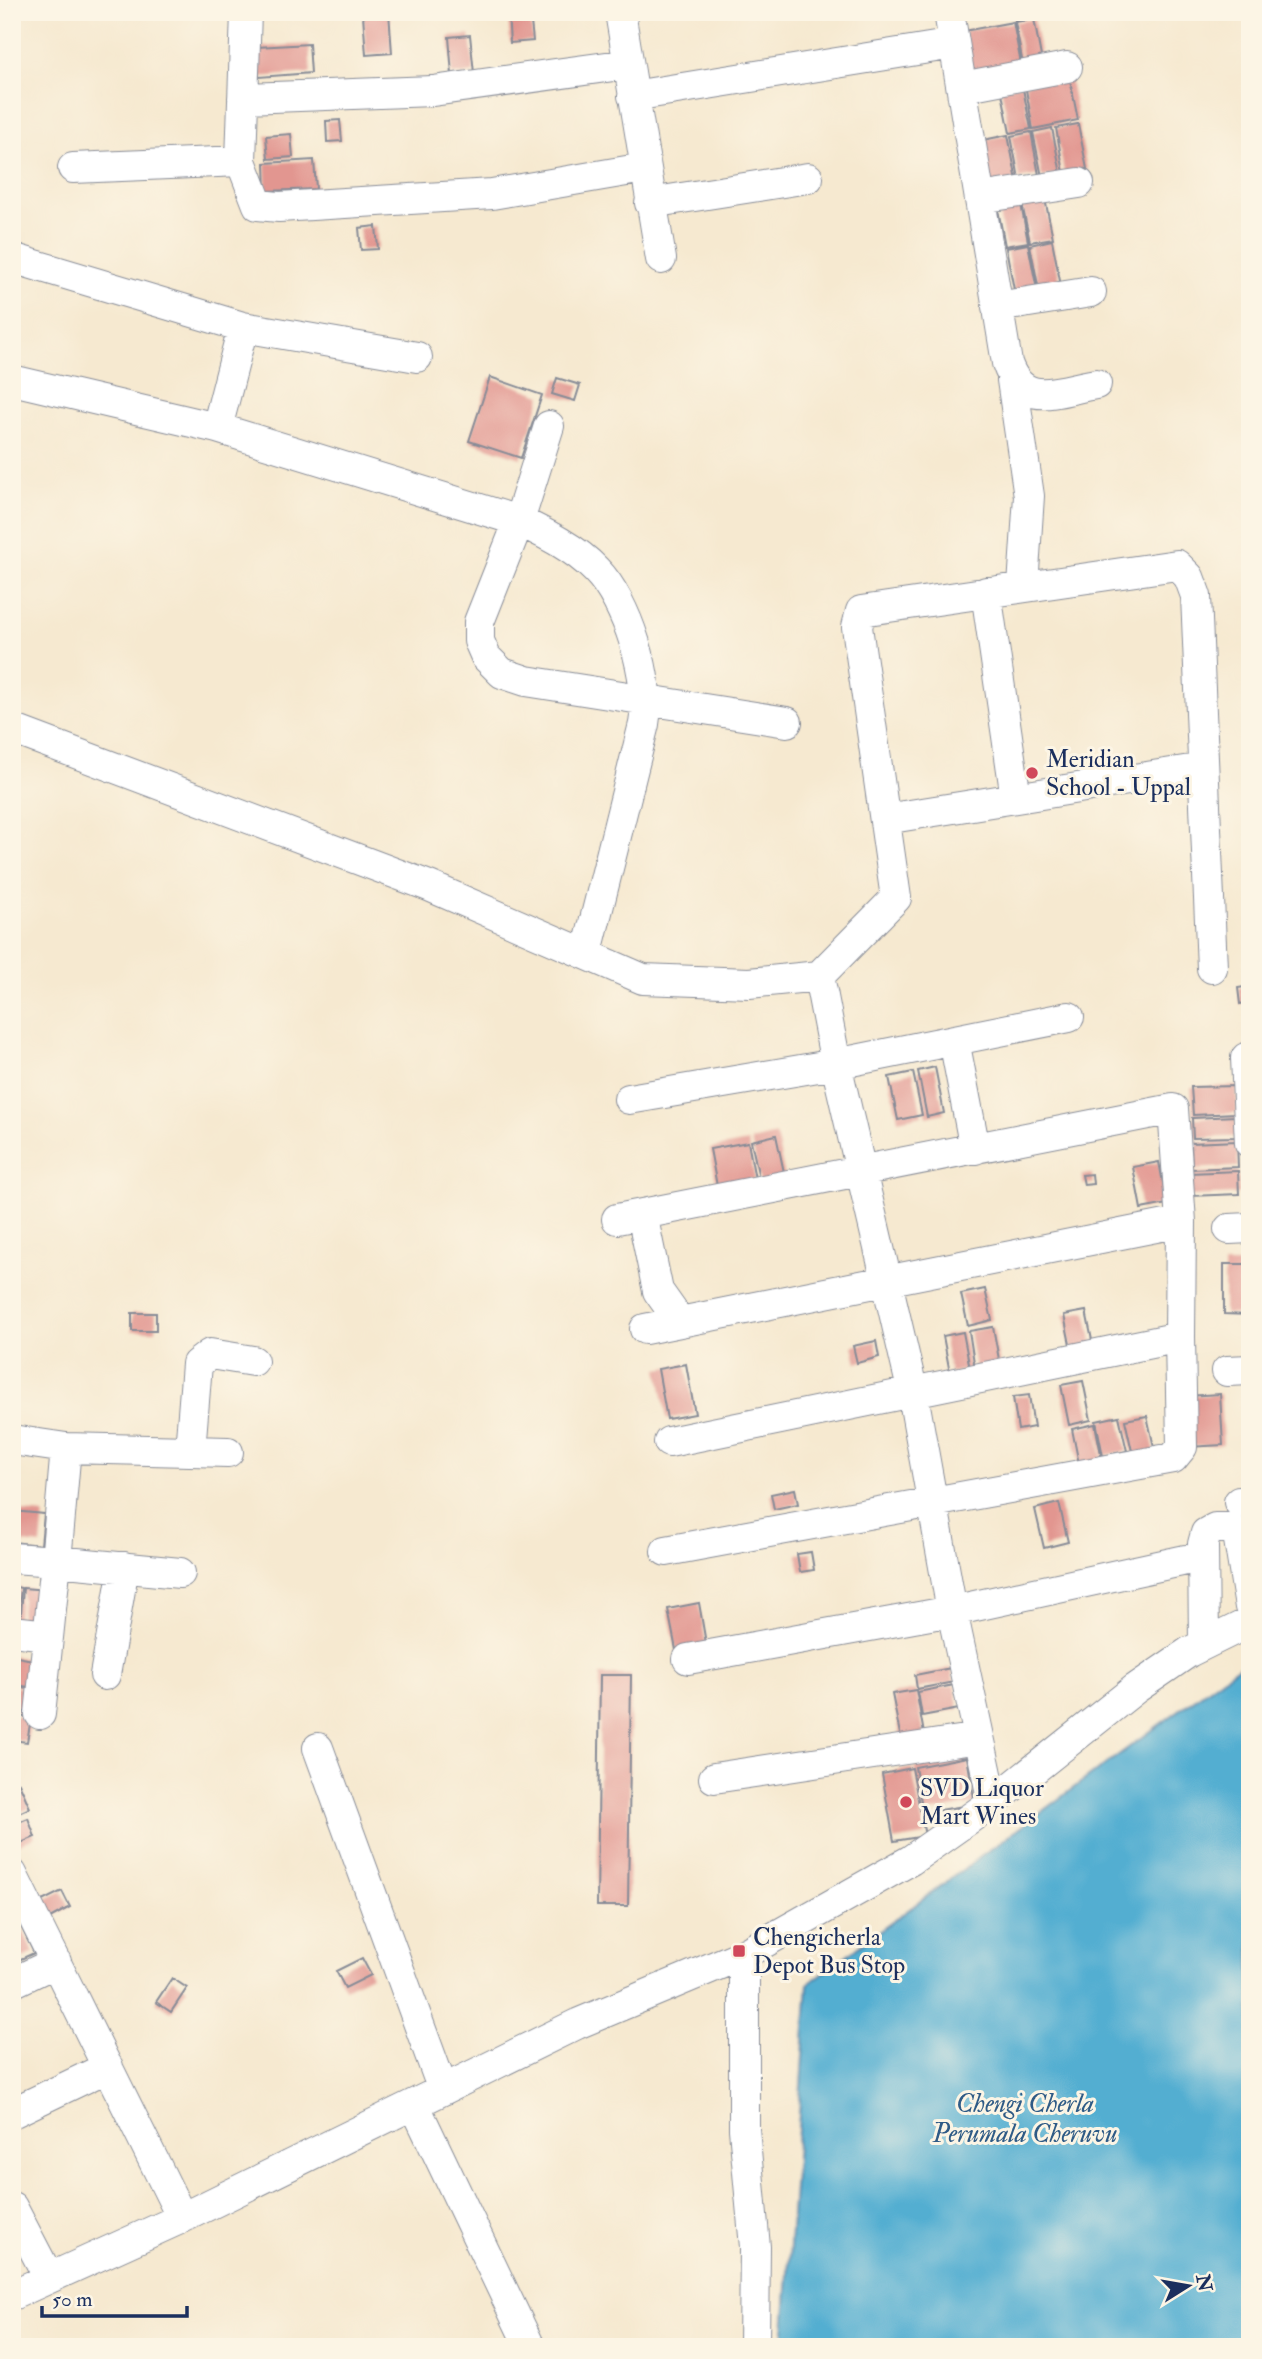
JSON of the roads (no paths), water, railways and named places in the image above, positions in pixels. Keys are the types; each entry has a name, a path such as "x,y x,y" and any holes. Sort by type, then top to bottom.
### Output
{"street":[{"path":"246,12 242,161 258,205 279,207 492,194 644,167"},
{"path":"620,12 650,204 662,259"},
{"path":"949,12 997,307 1012,380 1029,496 1023,586"},
{"path":"633,96 954,44"},
{"path":"243,98 433,90 628,64"},
{"path":"962,87 1067,67"},
{"path":"73,168 242,161"},
{"path":"650,204 808,178"},
{"path":"980,198 1079,183"},
{"path":"12,258 243,327 417,357"},
{"path":"997,307 1091,292"},
{"path":"217,428 243,327"},
{"path":"12,380 217,428 519,521 556,540 598,572 620,609 642,667 647,700 640,746 587,952"},
{"path":"1012,380 1023,391 1039,394 1096,383"},
{"path":"549,426 519,521 479,622 479,641 486,657 502,673 526,681 787,722"},
{"path":"12,729 429,886 587,952 643,979 749,983 820,976 897,898 858,619 861,611 1168,564 1183,570 1196,596 1212,968"},
{"path":"986,592 1016,798"},
{"path":"885,819 1203,768"},
{"path":"820,976 836,1064 912,1389 952,1611 993,1802"},
{"path":"629,1100 836,1064 1069,1017"},
{"path":"954,1040 975,1149"},
{"path":"1246,1058 1250,1143"},
{"path":"666,1551 1173,1458 1182,1447 1181,1222 1172,1109 861,1173 629,1216 658,1291 680,1322"},
{"path":"645,1329 1181,1222"},
{"path":"669,1441 912,1389 1180,1337"},
{"path":"190,1451 197,1364 210,1354 253,1361"},
{"path":"12,1440 66,1448 228,1452"},
{"path":"40,1714 66,1448"},
{"path":"1205,1644 1203,1544 1206,1533 1215,1528 1231,1528 1237,1534 1250,1606"},
{"path":"12,1558 180,1573"},
{"path":"688,1659 952,1611 1185,1560"},
{"path":"105,1675 124,1567"},
{"path":"12,2295 182,2218 577,2024 744,1954 911,1860 993,1802 1135,1689 1205,1644 1250,1622"},
{"path":"12,1631 48,1635"},
{"path":"714,1777 979,1738"},
{"path":"318,1748 443,2090"},
{"path":"12,1874 182,2218"},
{"path":"744,1954 744,2129 755,2247 754,2347"},
{"path":"12,1983 56,1962"},
{"path":"12,2113 108,2067"},
{"path":"414,2104 530,2347"},
{"path":"12,2207 49,2278"}],"water":[{"name":"Chengi Cherla Perumala Cheruvu","path":"1250,1658 1250,2347 783,2347 808,1984"}],"place":[{"name":"Meridian School - Uppal","path":"1032,773"},
{"name":"SVD Liquor Mart Wines","path":"906,1802"},
{"name":"Chengicherla Depot Bus Stop","path":"739,1951"}]}
